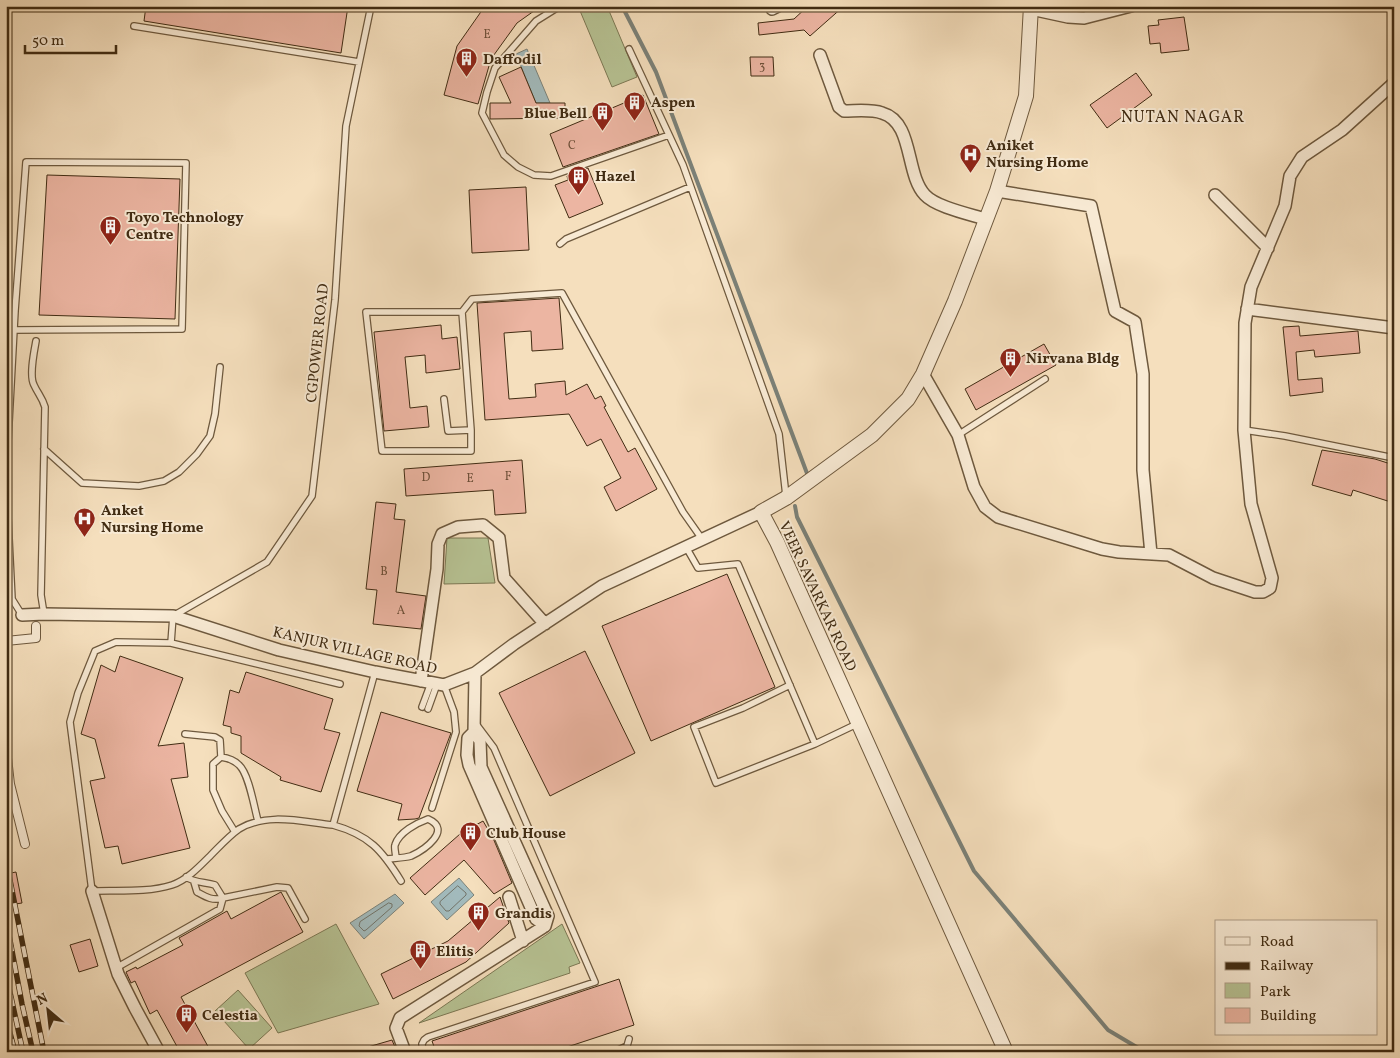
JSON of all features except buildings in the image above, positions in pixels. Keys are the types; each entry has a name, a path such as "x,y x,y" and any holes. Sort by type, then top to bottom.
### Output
{"street":[{"path":"1031,8 1068,17 1084,18 1131,6"},
{"name":"VEER SAVARKAR ROAD","path":"1006,1052 763,516 872,435 908,399 922,374 955,301 997,191 1026,96 1031,8"},
{"path":"820,55 839,107 844,111 882,112 896,122 902,130 915,178 925,195 934,202 985,219"},
{"path":"922,374 958,435 974,487 985,506 998,517 1119,552 1168,555 1213,578 1255,592 1263,592 1270,588 1272,578 1250,504 1244,430 1244,323 1251,287 1285,206 1290,176 1302,157 1342,130 1394,83"},
{"path":"997,191 1091,206 1115,311 1135,322 1143,374 1143,470 1150,554"},
{"path":"1215,195 1268,248"},
{"path":"1247,309 1394,328"},
{"name":"KANJUR VILLAGE ROAD","path":"22,615 172,616 279,650 433,684 475,673 514,644 602,586 702,539 763,516"},
{"path":"433,684 438,544 442,534 458,527 483,525 499,538 504,578 545,624"},
{"path":"6,641 36,638 36,626"},
{"path":"405,1052 396,1028 400,1018 545,926 548,916 508,843 469,765 468,738 474,727 475,673"},
{"path":"6,749 10,784 25,844"},
{"path":"92,891 116,968 134,1008 159,1052"},
{"path":"509,897 523,941"}],"lane":[{"name":"CGPOWER ROAD","path":"172,616 267,562 312,496 335,300 346,126 371,6"},
{"path":"560,6 536,21 495,68 482,113 504,155 518,167 534,175 551,176 669,135"},
{"path":"134,26 359,62"},
{"path":"629,49 669,135 690,187 779,434 786,498"},
{"path":"14,330 182,329 186,163 26,162 14,330 6,478 12,599 22,615"},
{"path":"560,244 566,238 690,187"},
{"path":"462,312 366,312 382,451 471,450 462,312 472,299 562,293 683,512 702,539"},
{"path":"36,341 32,378 33,385 41,395 45,407 41,595 44,614"},
{"path":"44,449 82,483 139,486 164,481 179,472 197,454 210,436 215,414 220,367"},
{"path":"958,435 1045,379"},
{"path":"444,399 448,431 471,430"},
{"path":"1244,430 1285,436 1394,458"},
{"path":"686,547 698,568 738,564 815,744"},
{"path":"171,642 172,616"},
{"path":"340,684 171,642 116,642 96,651 78,693 70,722 92,891 155,888 173,885 196,869 240,828 258,821 292,820 333,825 347,829 369,840 387,859 401,881"},
{"path":"333,825 375,672"},
{"path":"425,708 433,684"},
{"path":"432,808 456,732 454,712 433,684"},
{"path":"790,685 743,708 694,727 716,783 815,744 858,723"},
{"path":"423,1052 422,1044 428,1037 598,983 494,748 474,727"},
{"path":"185,734 215,736 220,740 221,757"},
{"path":"221,757 229,759 240,766 244,773 258,821"},
{"path":"221,757 212,764 213,790 222,811 236,832"},
{"path":"387,859 396,858 409,856 426,848 437,836 438,828 434,821 428,818 414,824 401,836 395,845 396,858"},
{"path":"116,968 220,908 223,898 216,885 201,881 194,882 186,877"},
{"path":"194,882 197,892 214,900 277,887 288,888 305,919"},
{"path":"614,1052 627,1046 629,1039"}],"green space":[{"path":"578,6 607,6 637,77 612,87"},
{"path":"447,538 488,538 495,583 444,584"},
{"path":"336,924 379,1004 278,1033 245,973"},
{"path":"562,924 580,963 569,967 570,973 419,1023"},
{"path":"238,990 272,1028 249,1049 215,1011"}],"water":[{"path":"527,49 550,103 536,103 516,54"},
{"path":"459,878 474,895 447,920 431,902"},
{"path":"395,894 404,903 364,939 350,923"}],"waterway":[{"path":"622,6 656,72 808,476"},
{"path":"795,506 797,517 974,871 1108,1030 1145,1052"}],"railway":[{"path":"6,860 44,1052"},
{"path":"6,919 33,1052"},
{"path":"6,974 23,1052"},
{"path":"6,1018 15,1052"}],"place":[{"name":"Daffodil","path":"467,78"},
{"name":"Aspen","path":"635,121"},
{"name":"Blue Bell","path":"603,132"},
{"name":"Aniket Nursing Home","path":"970,173"},
{"name":"Hazel","path":"579,195"},
{"name":"Toyo Technology Centre","path":"110,245"},
{"name":"Nirvana Bldg","path":"1010,377"},
{"name":"Anket Nursing Home","path":"85,538"},
{"name":"Club House","path":"470,852"},
{"name":"Grandis","path":"479,932"},
{"name":"Elitis","path":"420,970"},
{"name":"Celestia","path":"186,1034"}],"district":[{"name":"NUTAN NAGAR","path":"1183,116"}]}
